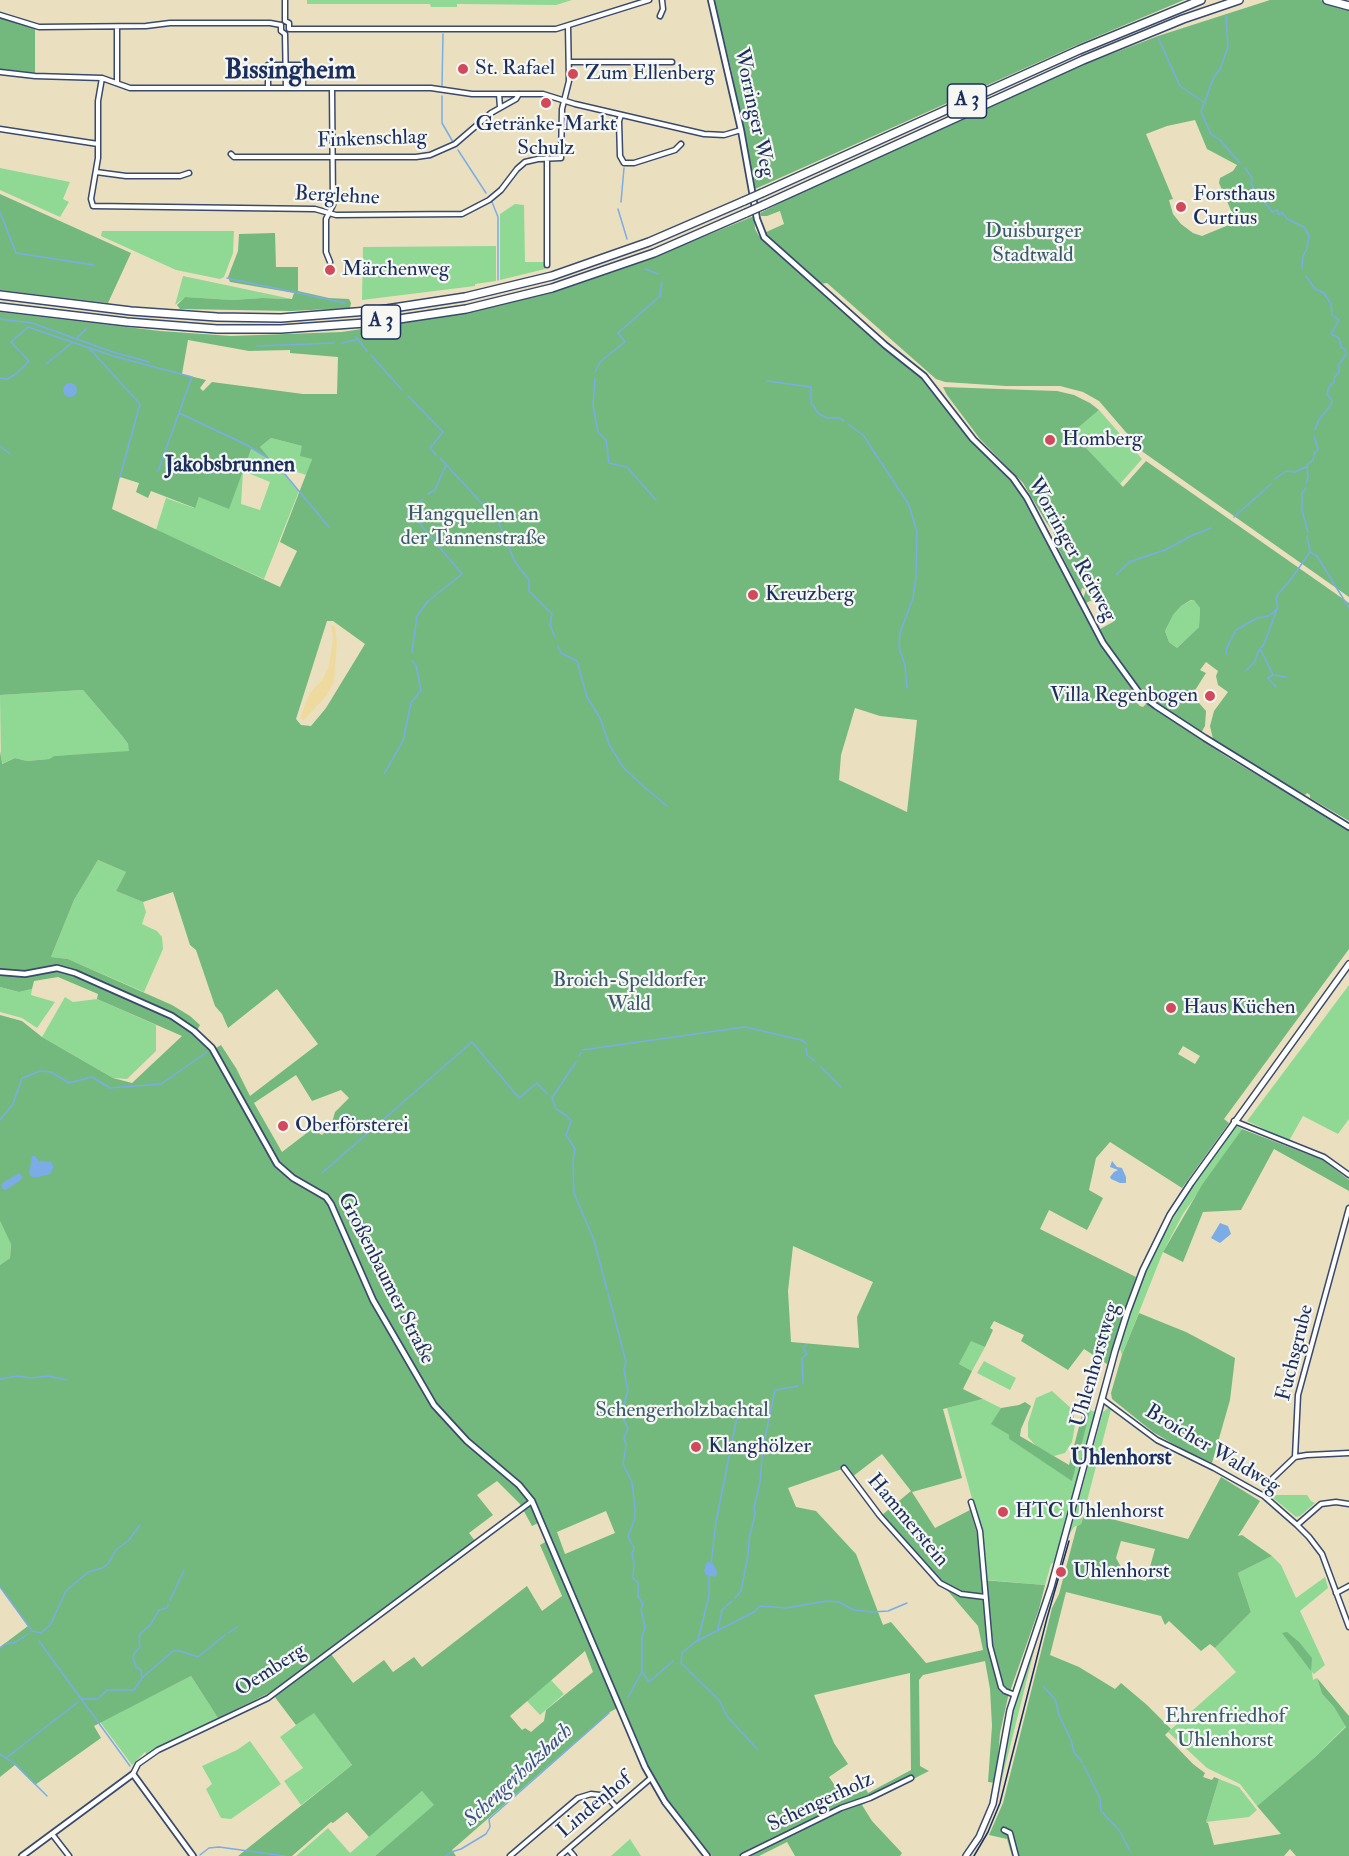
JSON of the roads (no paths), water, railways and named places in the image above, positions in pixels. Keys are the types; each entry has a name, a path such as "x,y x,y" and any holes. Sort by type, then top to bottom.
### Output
{"highway":[{"name":"A 3","path":"0,295 197,317 281,318 380,310 465,297 552,276 649,243 1079,50 1201,0"},
{"name":"A 3","path":"0,307 127,322 217,329 281,329 379,322 466,309 552,288 654,254 1102,52 1183,19 1239,0"},
{"path":"1327,0 1349,6"}],"main road":[{"name":"Uhlenhorstweg","path":"966,1856 979,1837 993,1804 1005,1733 1015,1695 1055,1574 1126,1313 1156,1242 1191,1183 1234,1121 1349,964"}],"street":[{"path":"285,0 285,21 281,25 281,31 285,34 286,88"},
{"path":"290,29 556,29 649,0"},
{"path":"660,16 663,9 662,0"},
{"name":"Worringer Weg","path":"711,0 741,130 761,233"},
{"path":"0,15 39,27 170,23 270,23 281,25"},
{"path":"285,21 289,23 290,29 285,34"},
{"path":"117,26 117,83"},
{"path":"565,100 568,87 568,26"},
{"path":"569,62 672,62"},
{"path":"268,88 268,65 303,65 303,88"},
{"path":"0,72 35,76 102,78 130,87 431,88 472,94 543,94 621,115 711,135 724,135 741,130"},
{"path":"102,78 96,172 126,176 180,176 189,173"},
{"path":"330,262 326,252 326,219 333,205 332,88"},
{"path":"499,94 500,107"},
{"name":"Finkenschlag","path":"231,154 234,157 430,155 455,144 500,107 516,99 519,94"},
{"name":"Berglehne","path":"96,172 91,203 96,207 315,209 336,215 462,214 489,200 501,190 525,162 531,159 561,158 561,122 565,100"},
{"path":"621,115 619,121 620,156 624,163 634,163 675,150 681,144"},
{"path":"0,129 98,144"},
{"path":"547,265 548,158"},
{"name":"Worringer Reitweg","path":"761,233 795,266 924,376 973,439 1013,478 1027,498 1103,643 1140,694 1204,738 1349,827"},
{"name":"Großenbaumer Straße","path":"0,972 25,974 57,968 75,973 161,1010 183,1022 206,1042 226,1072 277,1164 293,1178 326,1197 331,1204 373,1300 434,1405 467,1441 519,1485 532,1501 651,1778 677,1819 707,1856"},
{"path":"1234,1121 1324,1157 1349,1175"},
{"name":"Fuchsgrube","path":"1295,1457 1298,1395 1349,1208"},
{"name":"Broicher Waldweg","path":"1102,1399 1157,1440 1264,1496 1297,1525 1322,1554 1349,1627"},
{"path":"1264,1496 1273,1478 1295,1457 1349,1453"},
{"name":"Hammerstein","path":"844,1468 880,1516 940,1583 961,1594 985,1597"},
{"name":"Oemberg","path":"22,1856 133,1774 138,1764 158,1750 268,1698 532,1501"},
{"path":"971,1502 980,1531 990,1646 1001,1687 1015,1695"},
{"path":"1297,1525 1322,1504 1336,1502 1349,1504"},
{"path":"1336,1593 1349,1586"},
{"path":"133,1774 193,1856"},
{"name":"Lindenhof","path":"560,1856 651,1778"},
{"name":"Schengerholz","path":"743,1856 841,1808 870,1798 911,1778"},
{"path":"510,1856 582,1796 591,1794 604,1796 616,1807"},
{"path":"1004,1830 1010,1833 1016,1856"},
{"path":"52,1834 69,1856"},
{"path":"568,1849 573,1856"}],"water":[{"path":"67,383 73,383 77,390 73,397 67,397 63,393 63,387"},
{"path":"32,1156 39,1161 51,1162 54,1167 50,1174 32,1177 29,1174"},
{"path":"1112,1161 1117,1167 1122,1168 1126,1183 1111,1179 1110,1177 1118,1170 1110,1167"},
{"path":"19,1173 23,1177 21,1180 6,1190 3,1189 1,1185 4,1182"},
{"path":"1220,1223 1228,1226 1231,1234 1220,1243 1211,1238"},
{"path":"707,1562 712,1562 717,1571 716,1577 706,1575 704,1570"}],"waterway":[{"path":"1226,16 1228,47 1201,112 1211,134 1220,140 1240,163"},
{"path":"442,87 443,34"},
{"path":"1158,38 1180,86 1205,103"},
{"path":"442,96 442,123 453,142"},
{"path":"458,150 486,193"},
{"path":"621,202 624,168"},
{"path":"1245,168 1252,178 1251,184 1272,212 1277,210 1279,215 1282,212 1287,219 1304,227 1309,235 1302,268"},
{"path":"492,202 498,217 498,280"},
{"path":"618,209 627,239"},
{"path":"0,212 16,253 94,265"},
{"path":"645,269 658,274"},
{"path":"1306,276 1315,289 1324,293 1331,304 1332,315 1339,320 1331,334 1339,338 1346,354 1339,365 1339,372 1334,382 1329,387 1327,394 1332,400 1331,405 1318,421 1315,430"},
{"path":"227,278 345,303"},
{"path":"595,372 601,361 625,342 618,333 660,296 662,282"},
{"path":"0,319 32,323 113,352 149,362"},
{"path":"0,378 7,379 16,374 29,361 11,342 28,327 113,356 192,377 158,471"},
{"path":"77,338 87,328"},
{"path":"356,337 367,351"},
{"path":"342,343 356,340"},
{"path":"46,364 73,342"},
{"path":"257,346 334,343"},
{"path":"88,347 140,404 120,477"},
{"path":"371,355 402,390"},
{"path":"595,379 593,406 598,432 606,440 609,463 627,467 656,500"},
{"path":"767,381 811,387 811,403 819,414 844,421"},
{"path":"408,396 443,432 430,448 436,455"},
{"path":"179,413 247,445 274,462"},
{"path":"848,424 863,435 909,505 917,532 913,598 900,633 899,647 905,666 907,688"},
{"path":"1306,483 1307,465 1313,460 1318,449 1314,436"},
{"path":"0,446 10,454"},
{"path":"440,458 498,521 515,562 529,580 529,591 552,614 550,625 555,637"},
{"path":"428,494 435,490 446,465"},
{"path":"278,466 329,527"},
{"path":"1275,479 1286,471 1295,472 1306,467"},
{"path":"1234,517 1271,484"},
{"path":"1306,488 1302,493 1302,510 1308,532"},
{"path":"412,652 417,616 428,601 462,574 409,511 423,499"},
{"path":"1116,575 1129,562 1165,550 1211,528"},
{"path":"1307,536 1310,552 1317,556 1349,608"},
{"path":"1226,654 1236,630 1257,618 1269,616 1278,608 1276,599 1278,594 1310,552"},
{"path":"1246,671 1255,661 1264,644 1277,609"},
{"path":"558,646 561,653 577,661 587,697 600,718 609,744 623,767 667,806"},
{"path":"1261,650 1273,675 1286,677"},
{"path":"384,774 403,741 411,703 421,690 416,665 412,661"},
{"path":"1273,675 1268,678 1276,687"},
{"path":"582,1050 745,1027 806,1043"},
{"path":"322,1173 472,1042 519,1098 537,1083 547,1094"},
{"path":"806,1048 807,1055 815,1061"},
{"path":"0,1120 13,1104 22,1078 40,1071 51,1072 69,1083 92,1077 110,1088 161,1084 207,1052"},
{"name":"Schengerholzbach","path":"576,1062 552,1098 556,1109 571,1121 566,1135 575,1149 574,1193 594,1240 607,1290"},
{"path":"820,1066 841,1087"},
{"name":"Schengerholzbach","path":"608,1293 626,1362 624,1370 628,1391 624,1421 628,1428 624,1438 626,1445 623,1464 632,1482 635,1508 635,1518 628,1537 634,1548 633,1578 638,1583 638,1596 643,1604 641,1609 645,1627 642,1637 642,1672 628,1697"},
{"path":"803,1383 802,1358 807,1354 803,1347 806,1345"},
{"path":"0,1379 17,1376 31,1378 48,1376 67,1380"},
{"path":"735,1598 741,1591 748,1555 760,1482 763,1447 775,1390 798,1386"},
{"path":"711,1564 716,1522 737,1417"},
{"path":"0,1587 32,1631 41,1633 50,1625 66,1591 88,1572 108,1564 116,1550 129,1540 140,1525"},
{"path":"170,1600 184,1571"},
{"path":"698,1640 709,1596 709,1574"},
{"path":"718,1629 722,1610 732,1601"},
{"path":"757,1749 727,1716 719,1700 681,1663 682,1653 695,1642 754,1612 760,1606 786,1608 827,1601 839,1602 854,1610 872,1612 888,1611 907,1603"},
{"path":"142,1677 141,1670 136,1667 133,1657 140,1647 140,1634 151,1624 159,1610 167,1608 168,1604"},
{"path":"228,1633 237,1627"},
{"path":"0,1648 28,1634"},
{"path":"82,1699 98,1699 107,1690 134,1690 142,1678 173,1651 198,1657 225,1635"},
{"path":"39,1641 130,1766"},
{"path":"642,1672 649,1682 673,1661"},
{"path":"1044,1687 1055,1699 1074,1752 1082,1762"},
{"path":"6,1758 78,1702"},
{"name":"Schengerholzbach","path":"445,1856 486,1834 490,1827 489,1819 609,1713"},
{"name":"Schengerholzbach","path":"0,1754 27,1776"},
{"path":"1084,1766 1100,1798 1101,1811 1119,1830 1130,1851"},
{"name":"Schengerholzbach","path":"29,1778 47,1796"},
{"name":"Schengerholzbach","path":"200,1855 209,1848 219,1847 285,1856"}],"tram line":[{"path":"974,1856 988,1832 1000,1803 1069,1541"}],"place":[{"name":"St. Rafael","path":"463,69"},
{"name":"Zum Ellenberg","path":"573,74"},
{"name":"Getränke-Markt Schulz","path":"546,103"},
{"name":"Forsthaus Curtius","path":"1181,207"},
{"name":"Märchenweg","path":"330,270"},
{"name":"Homberg","path":"1050,440"},
{"name":"Kreuzberg","path":"753,595"},
{"name":"Villa Regenbogen","path":"1210,696"},
{"name":"Haus Küchen","path":"1171,1008"},
{"name":"Oberförsterei","path":"283,1126"},
{"name":"Klanghölzer","path":"696,1447"},
{"name":"HTC Uhlenhorst","path":"1003,1512"},
{"name":"Uhlenhorst","path":"1061,1572"}],"district":[{"name":"Bissingheim","path":"290,72"},
{"name":"Jakobsbrunnen","path":"230,466"},
{"name":"Uhlenhorst","path":"1121,1459"}],"park label":[{"name":"Duisburger Stadtwald","path":"1033,244"},
{"name":"Hangquellen an der Tannenstraße","path":"473,527"},
{"name":"Broich-Speldorfer Wald","path":"629,993"},
{"name":"Schengerholzbachtal","path":"682,1411"},
{"name":"Ehrenfriedhof Uhlenhorst","path":"1225,1729"}]}
